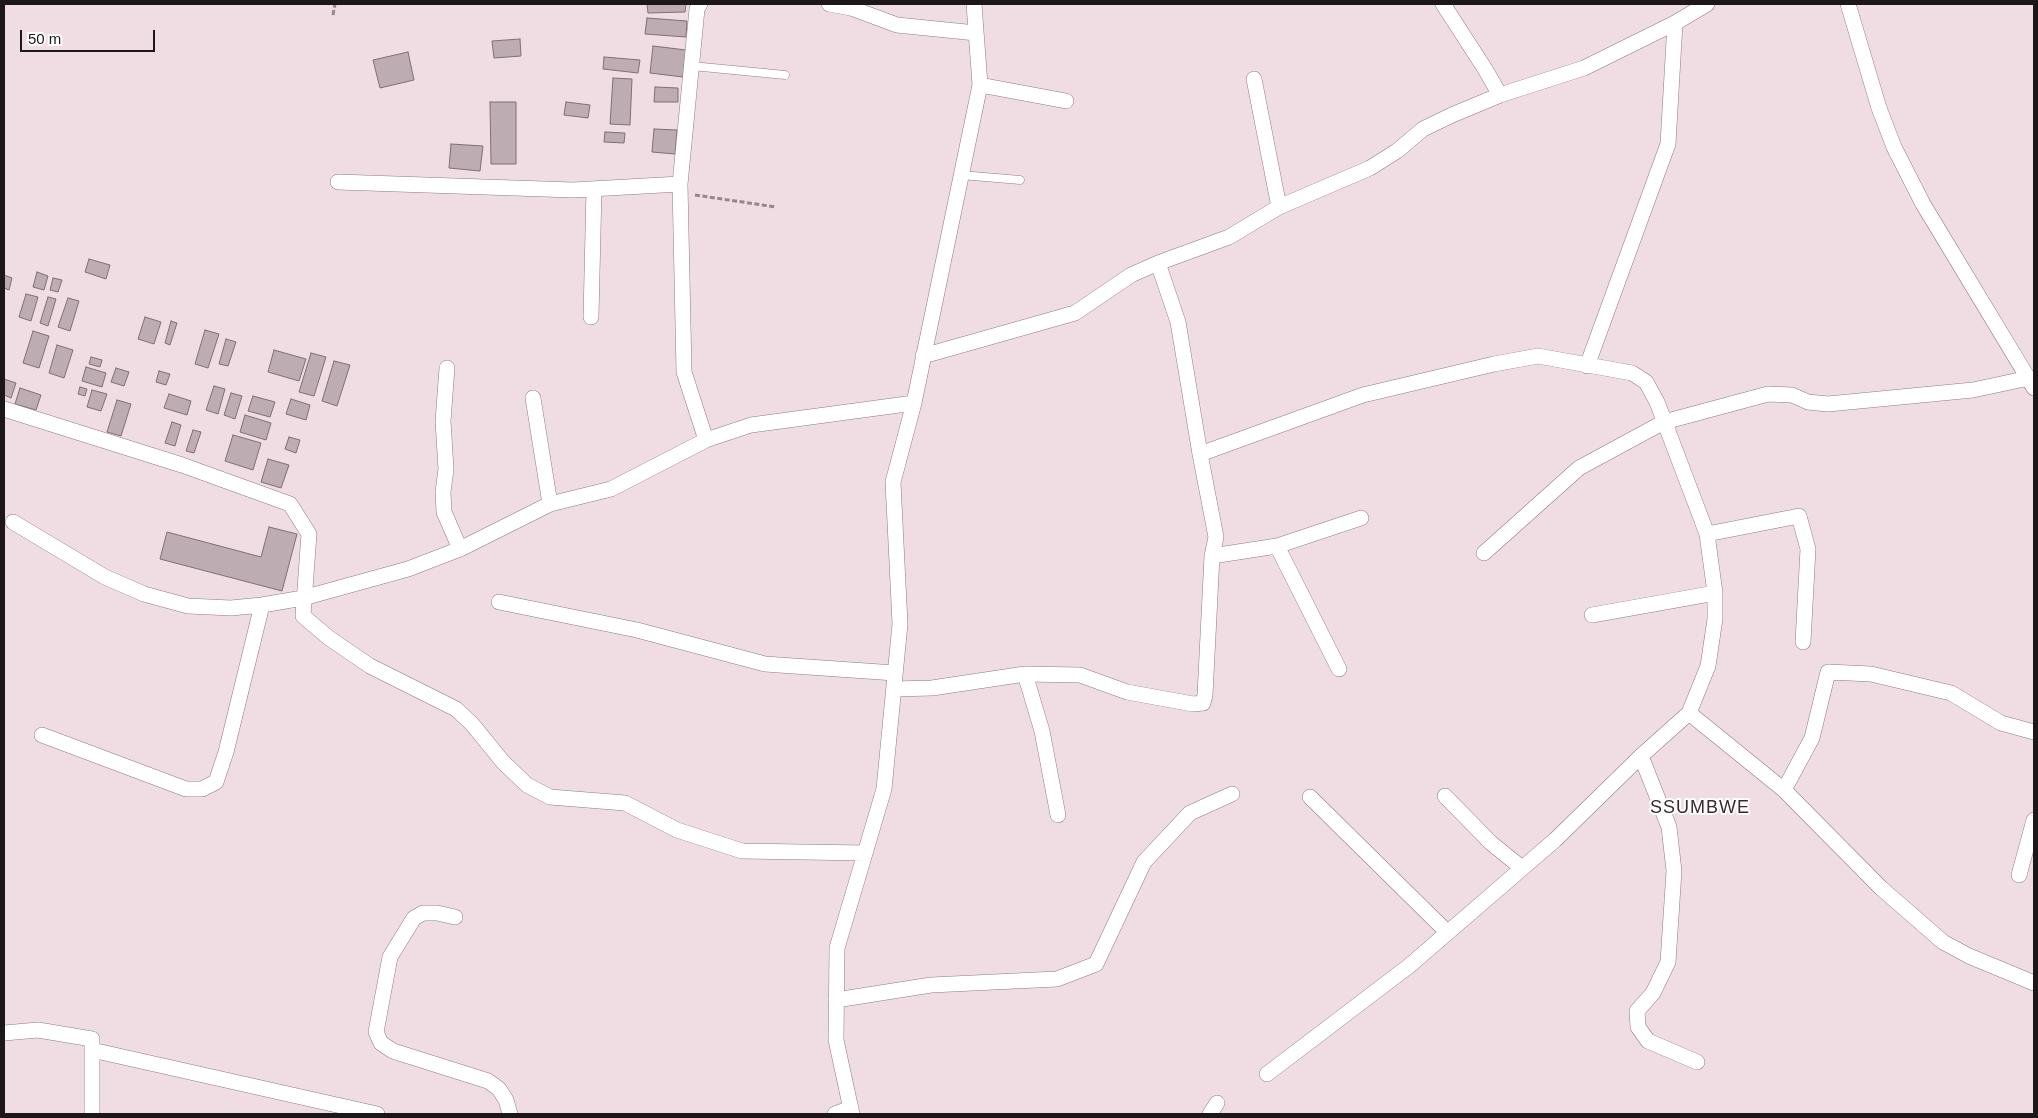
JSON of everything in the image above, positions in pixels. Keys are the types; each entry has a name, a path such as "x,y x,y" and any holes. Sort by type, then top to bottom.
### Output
{"street":[{"path":"700,4 697,9 680,188 684,372 706,440"},
{"path":"829,4 851,8 897,25 976,33"},
{"path":"835,1114 852,1111 836,1040 837,948 884,788 900,624 893,482 914,403 980,85 974,4"},
{"path":"1443,4 1500,96"},
{"path":"924,356 1074,313 1131,275 1229,237 1279,207 1370,168 1397,151 1423,130 1452,115 1500,96 1584,68 1676,23 1707,4"},
{"path":"1484,553 1578,468 1664,422 1768,394 1792,395 1808,402 1828,404 2032,383 1923,204 1894,147 1879,108 1848,4"},
{"path":"1588,366 1668,144 1676,23"},
{"path":"1254,79 1279,207"},
{"path":"980,85 1066,100"},
{"path":"338,182 563,190 680,188"},
{"path":"591,317 594,189"},
{"path":"894,689 932,688 1025,674 1080,674 1127,692 1193,704 1202,703 1206,695 1212,556 1216,537 1178,322 1158,263"},
{"path":"1200,454 1363,395 1494,364 1538,356 1632,373 1646,382 1657,402 1707,534 1715,593 1715,619 1708,666 1689,713 1641,756 1555,840 1409,966 1267,1074"},
{"path":"447,368 443,421 446,469 443,492 444,512 460,549"},
{"path":"533,398 550,504"},
{"path":"13,522 105,577 144,594 188,606 231,608 262,605 304,598 408,569 460,549 550,504 611,489 706,440 751,425 914,403"},
{"path":"4,409 182,465 290,504 309,534 303,616 329,638 370,666 456,709 472,724 503,762 526,785 550,797 625,803 677,830 742,852 865,853"},
{"path":"1707,534 1799,516 1808,549 1803,642"},
{"path":"1212,556 1277,546 1361,518"},
{"path":"1277,546 1339,669"},
{"path":"1592,615 1715,593"},
{"path":"499,602 637,630 765,664 895,673"},
{"path":"42,735 186,788 202,790 216,782 226,752 262,605"},
{"path":"1784,790 1812,738 1828,672 1871,674 1951,693 2001,723 2034,732"},
{"path":"1025,674 1042,731 1058,814"},
{"path":"1689,713 1784,790 1881,888 1943,942 1969,956 2034,983"},
{"path":"1641,756 1669,827 1674,871 1668,962 1653,993 1637,1010 1638,1027 1648,1040 1697,1062"},
{"path":"836,1000 931,985 1057,979 1096,964 1144,862 1190,813 1232,794"},
{"path":"1444,796 1491,843 1522,868"},
{"path":"1310,797 1447,932"},
{"path":"2019,875 2034,820"},
{"path":"455,917 438,913 423,913 414,918 390,957 376,1032 381,1043 393,1051 488,1082 499,1090 506,1100 510,1114"},
{"path":"4,1033 38,1030 92,1039 92,1114"},
{"path":"92,1050 377,1114"}],"lane":[{"path":"692,66 785,75"},
{"path":"961,175 1020,180"}],"path":[{"path":"333,15 335,4"},
{"path":"680,188 776,207"}],"building":[{"path":"647,4 686,4 685,12 648,13"},
{"path":"647,18 687,21 686,37 645,34"},
{"path":"520,39 521,56 494,58 492,41"},
{"path":"653,46 686,50 683,77 650,73"},
{"path":"408,52 414,80 380,88 373,60"},
{"path":"604,57 640,60 638,73 603,69"},
{"path":"613,78 632,79 630,125 610,124"},
{"path":"655,87 678,88 678,102 654,102"},
{"path":"490,102 516,102 516,164 491,164"},
{"path":"566,102 590,105 588,118 564,115"},
{"path":"654,129 677,130 675,154 652,152"},
{"path":"605,132 625,133 624,143 604,142"},
{"path":"451,144 483,146 480,171 449,168"},
{"path":"89,259 110,265 106,279 85,272"},
{"path":"37,272 48,276 44,290 33,287"},
{"path":"4,275 12,278 9,290 4,288"},
{"path":"53,278 62,280 58,292 50,290"},
{"path":"26,294 38,297 31,321 19,317"},
{"path":"48,297 56,299 48,326 40,323"},
{"path":"68,298 79,301 70,331 58,327"},
{"path":"145,317 161,322 154,344 138,339"},
{"path":"171,321 177,323 170,345 165,343"},
{"path":"205,330 219,334 208,368 195,364"},
{"path":"33,331 49,336 39,368 23,363"},
{"path":"226,339 236,342 228,366 219,364"},
{"path":"57,345 73,350 64,378 49,373"},
{"path":"274,350 306,359 299,381 268,372"},
{"path":"311,353 326,357 314,396 299,392"},
{"path":"91,357 102,360 100,367 89,364"},
{"path":"334,361 350,365 337,406 322,401"},
{"path":"86,367 106,373 102,387 82,381"},
{"path":"116,368 129,372 124,386 111,382"},
{"path":"159,371 170,374 166,385 156,382"},
{"path":"4,379 16,383 11,398 4,395"},
{"path":"214,386 225,389 218,414 206,410"},
{"path":"80,387 87,389 85,396 78,394"},
{"path":"20,388 41,395 36,410 15,404"},
{"path":"92,390 107,394 101,411 87,407"},
{"path":"231,393 242,396 235,419 224,415"},
{"path":"169,394 191,401 187,415 164,408"},
{"path":"253,396 275,402 270,417 248,411"},
{"path":"291,399 310,405 306,420 286,414"},
{"path":"117,400 131,404 121,436 107,432"},
{"path":"245,415 271,423 266,440 240,432"},
{"path":"172,422 181,425 175,446 165,443"},
{"path":"193,430 201,432 194,453 186,451"},
{"path":"233,435 261,443 253,470 225,461"},
{"path":"289,437 300,440 296,453 285,449"},
{"path":"268,459 289,465 281,488 261,482"},
{"path":"269,527 297,534 282,591 160,559 167,532 261,557"}],"district":[{"name":"SSUMBWE","path":"1700,808"}]}
